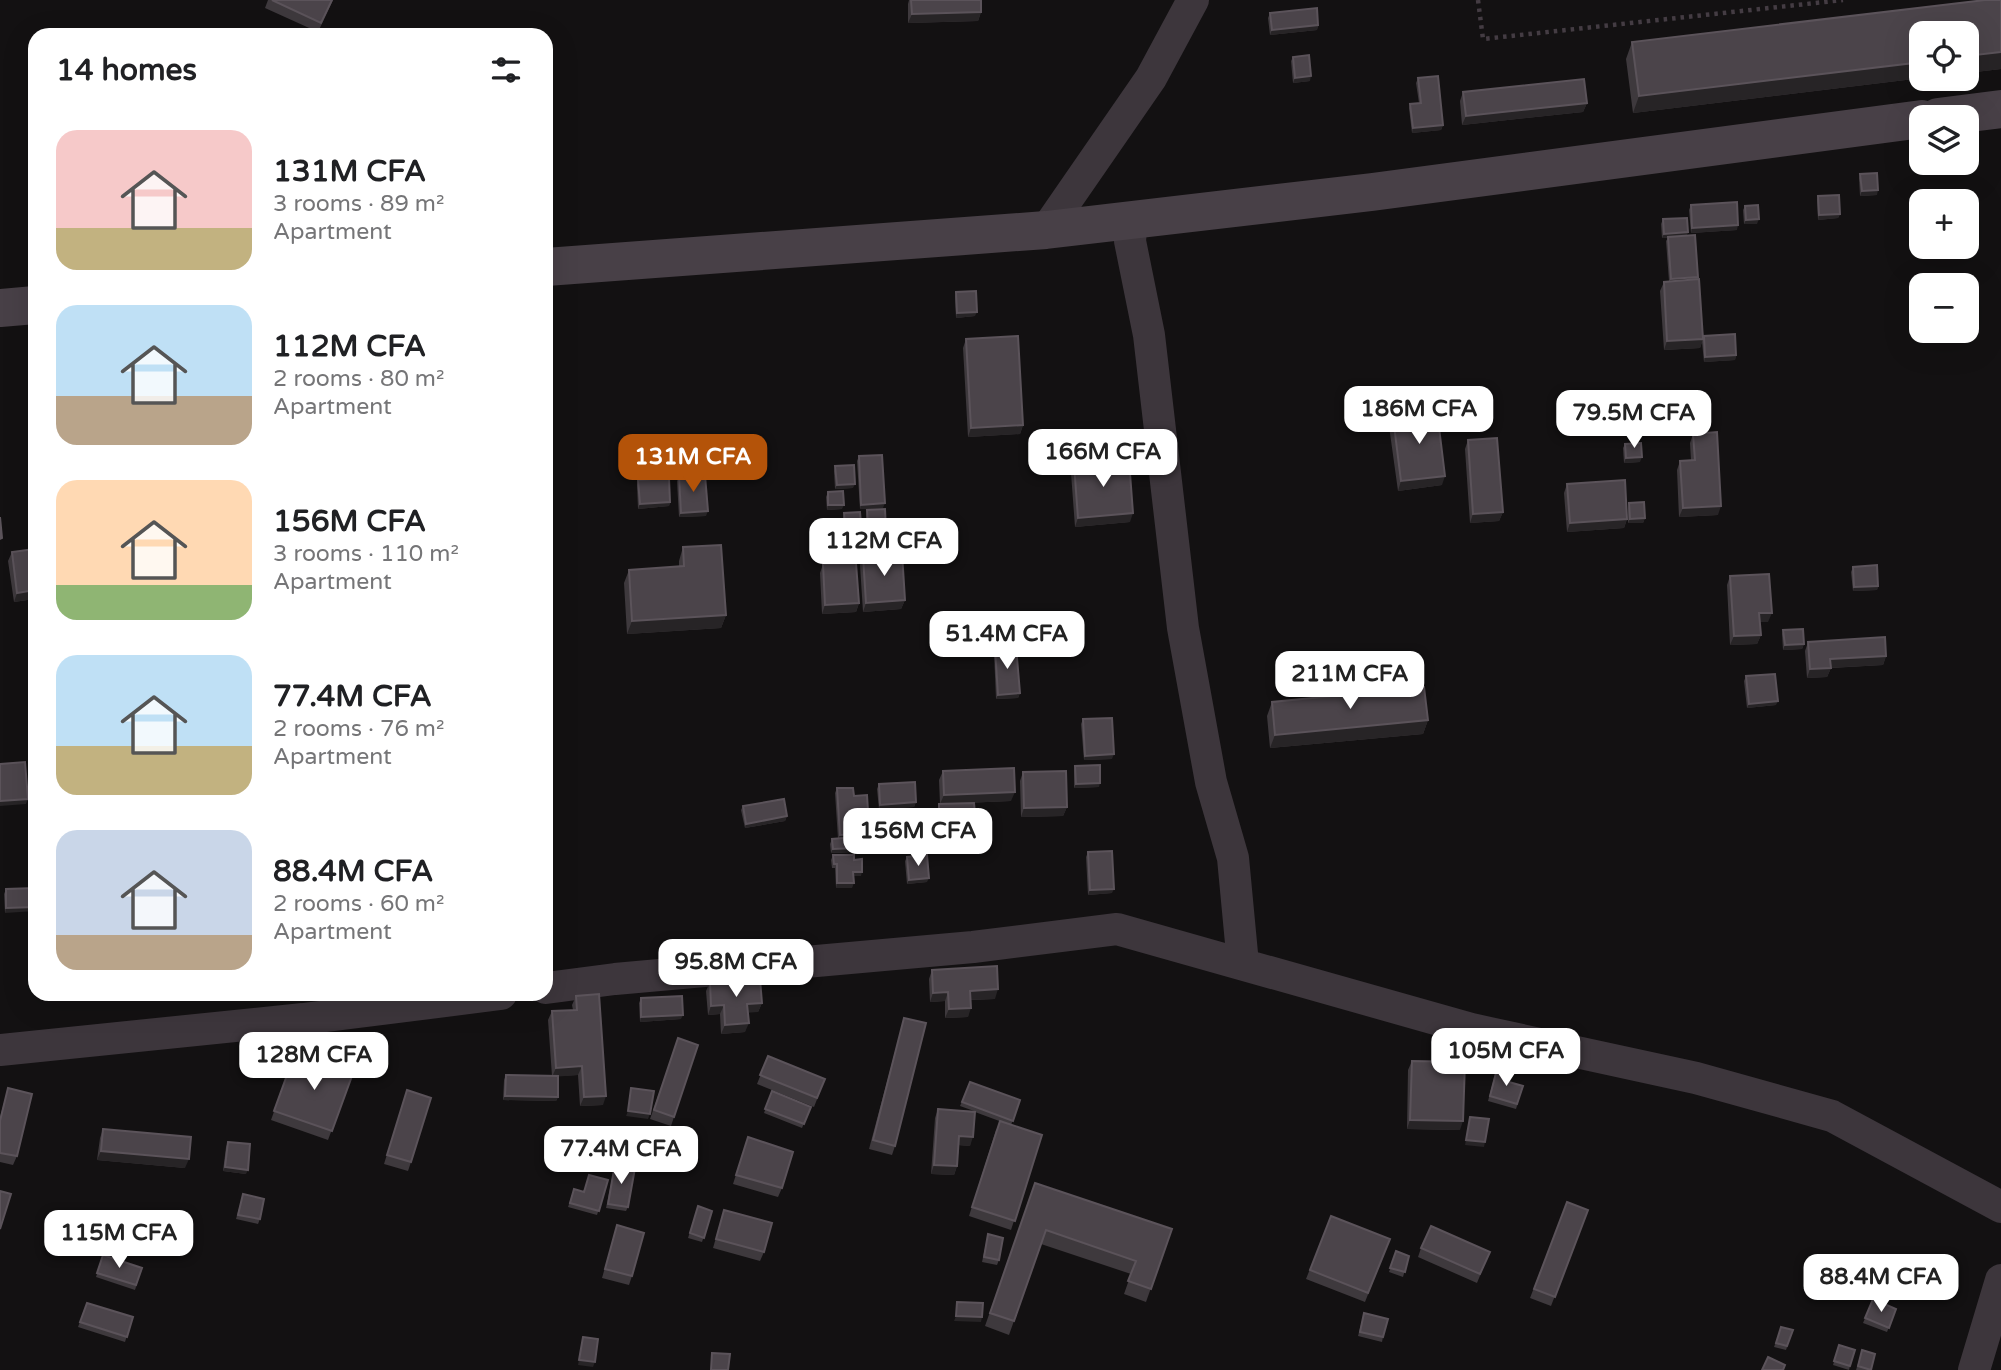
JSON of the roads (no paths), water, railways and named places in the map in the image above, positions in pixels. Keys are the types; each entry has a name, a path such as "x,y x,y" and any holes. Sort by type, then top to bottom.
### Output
{"street":[{"path":"1046,230 1151,78 1193,0"},
{"path":"1979,112 2001,109"},
{"path":"553,266 1046,230 1373,192 1909,122"},
{"path":"1132,218 1130,241 1149,335 1183,628 1211,782 1233,858 1243,964"},
{"path":"0,308 28,306"},
{"path":"553,987 615,979 974,947 1117,929 1471,1029 1696,1078 1832,1116 2001,1207"},
{"path":"0,1050 303,1019 446,1001"},
{"path":"1974,1370 2001,1280"}]}
